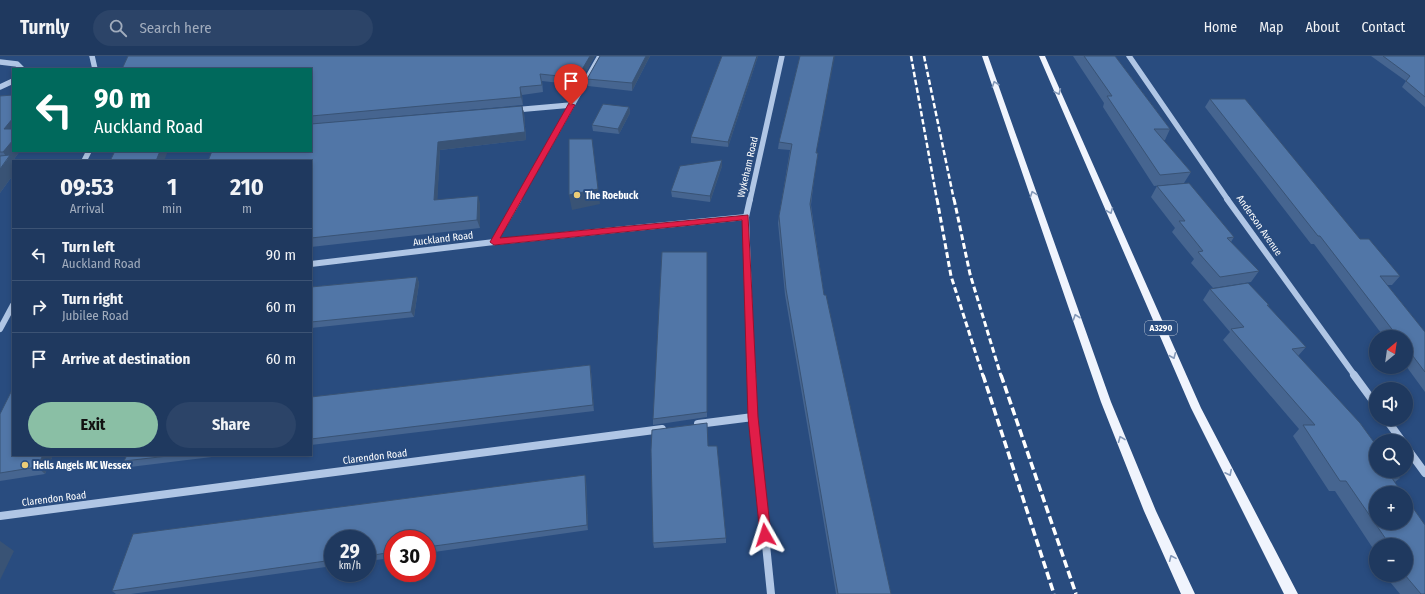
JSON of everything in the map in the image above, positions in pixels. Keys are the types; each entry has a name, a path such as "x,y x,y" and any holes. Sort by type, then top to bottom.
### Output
{"main road":[{"path":"985,56 1106,402 1150,511 1188,594"},
{"name":"A3290","path":"1042,56 1196,408 1265,546 1291,594"}],"street":[{"path":"92,56 95,68"},
{"path":"494,242 600,56"},
{"name":"Wykeham Road","path":"771,594 753,417 746,217 782,56"},
{"name":"Anderson Avenue","path":"1129,56 1247,227 1369,395"},
{"path":"0,62 17,64 21,68"},
{"path":"0,87 12,81"},
{"path":"508,110 571,105"},
{"name":"Auckland Road","path":"312,264 494,242 746,217"},
{"path":"0,329 12,307"},
{"path":"689,425 753,417"},
{"name":"Clarendon Road","path":"0,516 674,427"},
{"path":"1413,457 1425,473"}],"building":[{"path":"128,56 590,56 577,78 540,74 542,85 520,87 521,97 312,116 312,68 122,68"},
{"path":"600,56 646,56 632,83 587,79"},
{"path":"722,56 757,56 728,142 691,137"},
{"path":"800,56 834,56 816,153 818,153 810,204 824,295 826,295 891,594 838,594 786,289 779,216 792,144 779,142"},
{"path":"1084,56 1115,56 1170,129 1154,129 1191,172 1160,175 1107,96 1112,96"},
{"path":"1383,56 1425,56 1425,97 1406,81 1410,76"},
{"path":"12,95 12,119 4,129 12,129 12,141 3,152 0,152 0,96"},
{"path":"1210,99 1245,99 1360,239 1369,239 1400,276 1380,276 1425,332 1425,372 1413,356 1413,330 1393,330 1320,236 1318,236"},
{"path":"603,104 629,107 618,129 592,125"},
{"path":"522,106 525,132 438,142 434,200 478,196 477,220 312,238 312,160 208,160 212,152 312,152 312,124"},
{"path":"569,139 592,139 598,189 569,195"},
{"path":"114,152 160,152 156,160 110,160"},
{"path":"10,155 0,169 0,156"},
{"path":"722,160 710,196 671,191 680,166"},
{"path":"1189,183 1234,237 1227,238 1259,271 1220,277 1198,252 1203,251 1179,221 1185,221 1157,186"},
{"path":"662,252 707,252 707,412 653,419"},
{"path":"417,277 411,312 312,322 312,287"},
{"path":"1248,283 1306,347 1292,349 1360,423 1369,435 1369,478 1392,478 1397,486 1369,486 1369,514 1346,481 1340,481 1303,425 1315,425 1231,329 1244,327 1210,289"},
{"path":"590,365 593,405 312,439 312,397"},
{"path":"12,390 12,456 42,456 37,467 0,473 0,414"},
{"path":"707,423 708,446 717,446 726,538 653,543 652,430"},
{"path":"126,456 168,456 124,461"},
{"path":"585,475 587,525 436,546 436,530 384,530 384,553 376,555 376,530 324,530 324,561 112,591 133,534"},
{"path":"1413,508 1425,525 1425,594 1421,594 1411,582 1413,582 1413,538 1385,538 1380,530 1413,530"}],"railway":[{"path":"911,56 937,200"},
{"path":"924,56 954,200"},
{"path":"937,199 951,276 983,376"},
{"path":"954,199 970,274 1001,376"},
{"path":"983,375 1054,594"},
{"path":"1001,375 1076,594"}],"place":[{"name":"The Roebuck","path":"577,195"},
{"name":"Hells Angels MC Wessex","path":"25,465"}],"route":[{"path":"571,105 494,242 746,217 753,417 765,535"}]}
